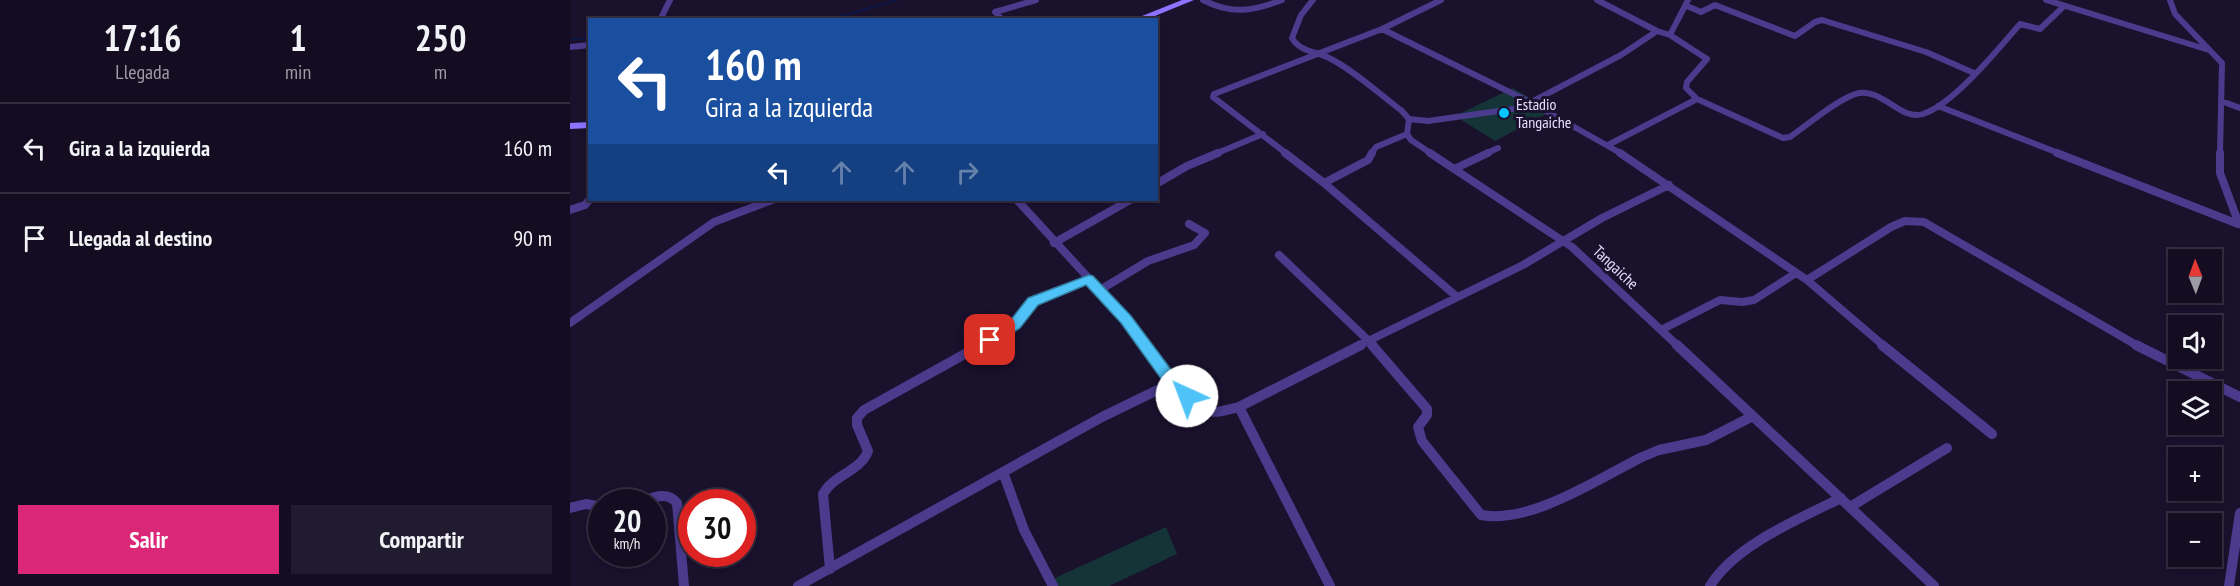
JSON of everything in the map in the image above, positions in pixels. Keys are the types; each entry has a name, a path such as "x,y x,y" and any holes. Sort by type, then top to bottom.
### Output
{"main road":[{"path":"1141,18 1190,0"},
{"path":"570,126 588,125"}],"street":[{"path":"661,18 670,0"},
{"path":"1001,18 995,12 1036,0"},
{"path":"1203,0 1229,12 1248,11 1282,0"},
{"path":"1313,0 1301,15 1292,38 1295,44 1301,49 1322,54 1402,111 1409,119 1428,121 1520,108 1621,55 1657,31"},
{"path":"1441,0 1382,28 1355,37 1322,54 1214,94 1213,97 1324,183 1456,297"},
{"path":"1597,0 1657,31 1670,35 1706,56 1707,61 1686,85 1697,99 1786,138 1857,93 1875,95 1916,115 1923,115 1938,106 1974,73 2020,24 2040,29 2064,6"},
{"path":"2046,0 2209,50"},
{"path":"2170,0 2175,14 2222,63 2220,173 2239,225"},
{"path":"1670,35 1687,3 1701,12 1716,5 1795,36 1800,35 1817,20 1822,20 1926,52 1974,73"},
{"path":"1382,28 1532,103 1608,145 1669,185 1807,280 1992,434"},
{"path":"570,48 588,45"},
{"path":"1608,145 1697,99"},
{"path":"2221,101 2240,108"},
{"path":"1938,106 2239,225"},
{"path":"1324,183 1368,160 1376,147 1407,134 1409,119"},
{"path":"1158,183 1187,166 1263,134"},
{"name":"Tangaiche","path":"1407,134 1411,140 1572,247 1934,586"},
{"path":"1454,169 1498,148"},
{"path":"1018,201 1054,243 1100,290 1144,343 1172,383 1202,410 1220,412 1239,407 1523,265 1561,241 1669,185"},
{"path":"570,210 585,205 588,201"},
{"path":"570,323 714,222 769,201"},
{"path":"1054,243 1128,201"},
{"path":"1807,280 1891,227 1905,221 1924,222 2146,351 2240,397"},
{"path":"1100,290 1149,260 1177,254 1201,240 1205,233 1189,224"},
{"path":"1280,255 1369,341 1427,409 1427,415 1418,427 1422,441 1481,515 1487,519 1502,518 1568,495 1641,458 1660,450 1702,442 1753,416"},
{"path":"1661,330 1720,300 1742,302 1754,300 1796,273"},
{"path":"830,569 823,494 825,486 867,456 868,451 856,425 857,418 864,410 1011,328 1033,301 1089,279"},
{"path":"798,586 1102,417 1172,383"},
{"path":"1239,407 1330,586"},
{"path":"1850,507 1947,448"},
{"path":"1003,472 1024,530 1053,586"},
{"path":"666,495 674,497 677,502 684,586"},
{"path":"1710,586 1712,578 1720,569 1738,556 1780,530 1841,498"},
{"path":"570,508 588,504"},
{"path":"2229,586 2240,513"}],"green space":[{"path":"1513,88 1552,111 1495,141 1455,116"},
{"path":"1166,527 1177,554 1109,586 1057,586 1055,578"}],"waterway":[{"path":"835,18 897,0"},
{"path":"570,40 588,37"}],"place":[{"name":"Estadio Tangaiche","path":"1504,113"}],"route":[{"path":"990,340 1015,325 1033,301 1089,279 1126,320 1157,359 1172,383 1187,396"}]}
